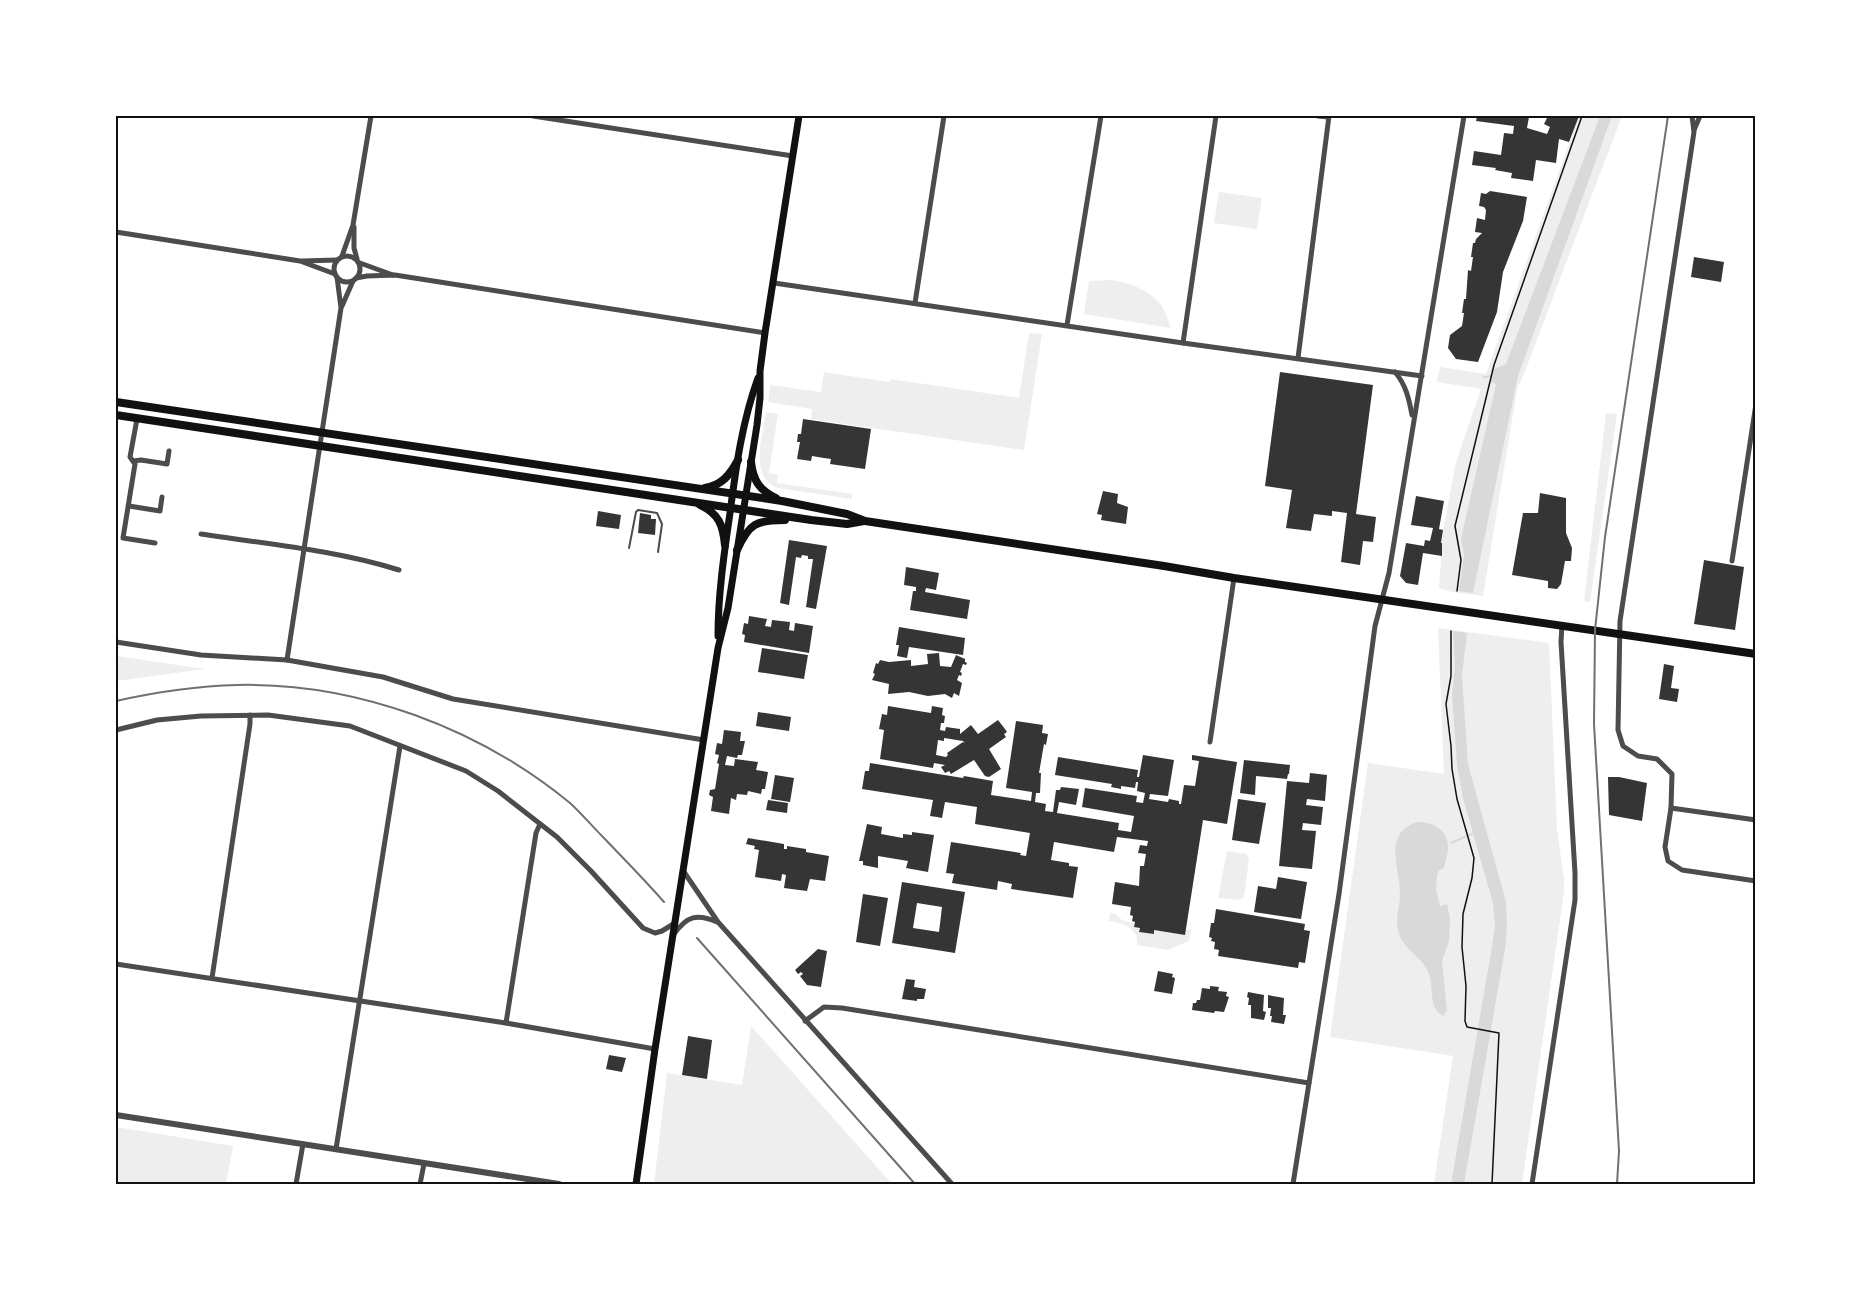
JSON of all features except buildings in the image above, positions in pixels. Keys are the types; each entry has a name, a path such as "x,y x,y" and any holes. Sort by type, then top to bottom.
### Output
{"highway":[{"path":"116,402 782,501 847,514 865,521 1382,601 1755,654"},
{"path":"116,415 804,519 847,524 865,521"},
{"path":"699,489 713,487 724,481 738,460"},
{"path":"751,462 758,487 768,495 782,501"},
{"path":"692,502 706,508 718,518 723,529 725,545"},
{"path":"737,550 748,530 759,522 804,519"}],"main road":[{"path":"717,648 728,608 744,510 760,398 760,371 765,333 799,116"},
{"path":"636,1185 717,648 718,612 732,494 744,421 760,371"}],"street":[{"path":"341,308 360,271 354,248 353,225 371,116"},
{"path":"533,116 793,156"},
{"path":"915,303 944,116"},
{"path":"1067,325 1101,116"},
{"path":"1183,343 1216,116"},
{"path":"1298,358 1328,116 1318,116"},
{"path":"1293,1185 1339,894 1375,627 1388,579 1464,116"},
{"path":"1692,116 1694,132"},
{"path":"1700,116 1694,132 1620,634 1618,730 1623,746 1638,756 1657,759 1672,774 1671,808 1665,847 1668,861 1682,870 1755,881"},
{"path":"287,660 341,308 334,265 353,225"},
{"path":"116,232 300,261 350,255 358,261 395,275"},
{"path":"300,261 345,282 367,276 395,275 765,333"},
{"path":"774,283 1422,376"},
{"path":"1395,372 1406,389 1413,420"},
{"path":"1732,561 1754,426 1755,404"},
{"path":"123,538 135,464 130,457 137,418"},
{"path":"133,461 167,464 169,451"},
{"path":"129,506 160,511 162,497"},
{"path":"201,534 303,549 374,562 399,570"},
{"path":"116,537 155,543"},
{"path":"1210,742 1234,578"},
{"path":"1532,1185 1575,900 1561,642 1562,625"},
{"path":"116,642 201,655 287,660 383,677 453,699 704,740"},
{"path":"116,730 157,720 250,715 268,715 350,726 466,771 498,791 566,846 642,928 655,933 675,923"},
{"path":"212,978 250,715"},
{"path":"336,1149 400,746"},
{"path":"1671,808 1755,820"},
{"path":"506,1023 536,833 540,824"},
{"path":"684,872 718,922 952,1185"},
{"path":"673,934 679,927 700,915 718,922"},
{"path":"116,964 655,1048"},
{"path":"805,1021 824,1007 842,1008 1309,1083"},
{"path":"116,1115 559,1185"},
{"path":"296,1185 303,1144"},
{"path":"420,1185 424,1164"}],"lane":[{"path":"629,548 636,512 657,513 662,524 658,552"}],"path":[{"path":"1457,591 1461,560 1455,526 1489,383 1582,116"},
{"path":"1451,631 1452,668 1446,715 1454,782 1474,851 1474,865 1463,914 1465,1021 1467,1027 1499,1033 1492,1185"}],"shaded area":[{"path":"1579,116 1622,116 1520,384 1518,384 1483,596 1452,592 1439,588 1443,530 1456,462 1481,389 1437,382 1440,367 1486,374"},
{"path":"1600,116 1612,116 1518,376 1473,593 1459,591 1464,555 1461,539 1496,384 1491,382 1494,369 1506,364"},
{"path":"1219,192 1262,198 1257,229 1214,223"},
{"path":"1112,280 1133,285 1151,295 1162,307 1171,328 1084,314 1089,281"},
{"path":"1029,333 1042,334 1024,450 811,419 812,409 768,402 770,385 821,392 824,372 1019,398"},
{"path":"766,412 778,414 769,473 778,475 777,483 852,494 852,499 778,488 769,483 760,465"},
{"path":"1606,413 1617,414 1590,602 1584,601"},
{"path":"1438,628 1549,643 1557,829 1564,892 1522,1184 1434,1184 1453,1056 1330,1037 1368,763 1444,774"},
{"path":"1453,631 1467,633 1462,676 1468,764 1506,902 1507,925 1505,949 1464,1184 1451,1184 1495,925 1493,903 1463,798 1457,765 1452,694 1455,667"},
{"path":"116,656 205,669 116,681"},
{"path":"1418,822 1435,826 1443,832 1448,842 1444,868 1439,870 1436,889 1440,906 1447,904 1450,918 1449,941 1442,961 1447,1011 1443,1016 1433,1003 1426,968 1405,945 1398,929 1400,893 1396,842 1407,827"},
{"path":"1227,851 1246,854 1249,859 1244,897 1240,900 1218,898"},
{"path":"1110,913 1123,921 1135,923 1134,927 1140,928 1139,932 1153,934 1154,930 1184,935 1186,929 1191,930 1189,941 1168,950 1137,945 1133,930 1120,923 1109,921"},
{"path":"751,1026 892,1184 654,1184 667,1073 742,1085"},
{"path":"116,1127 233,1146 226,1184 116,1184"}],"waterway":[{"path":"1484,377 1494,376"},
{"path":"1451,843 1476,832"}],"railway":[{"path":"1617,1184 1619,1151 1594,724 1595,630 1605,537 1668,116"},
{"path":"116,701 161,692 206,687 282,686 371,701 414,715 456,732 534,776 570,803 664,902"},
{"path":"697,938 915,1184"}]}
